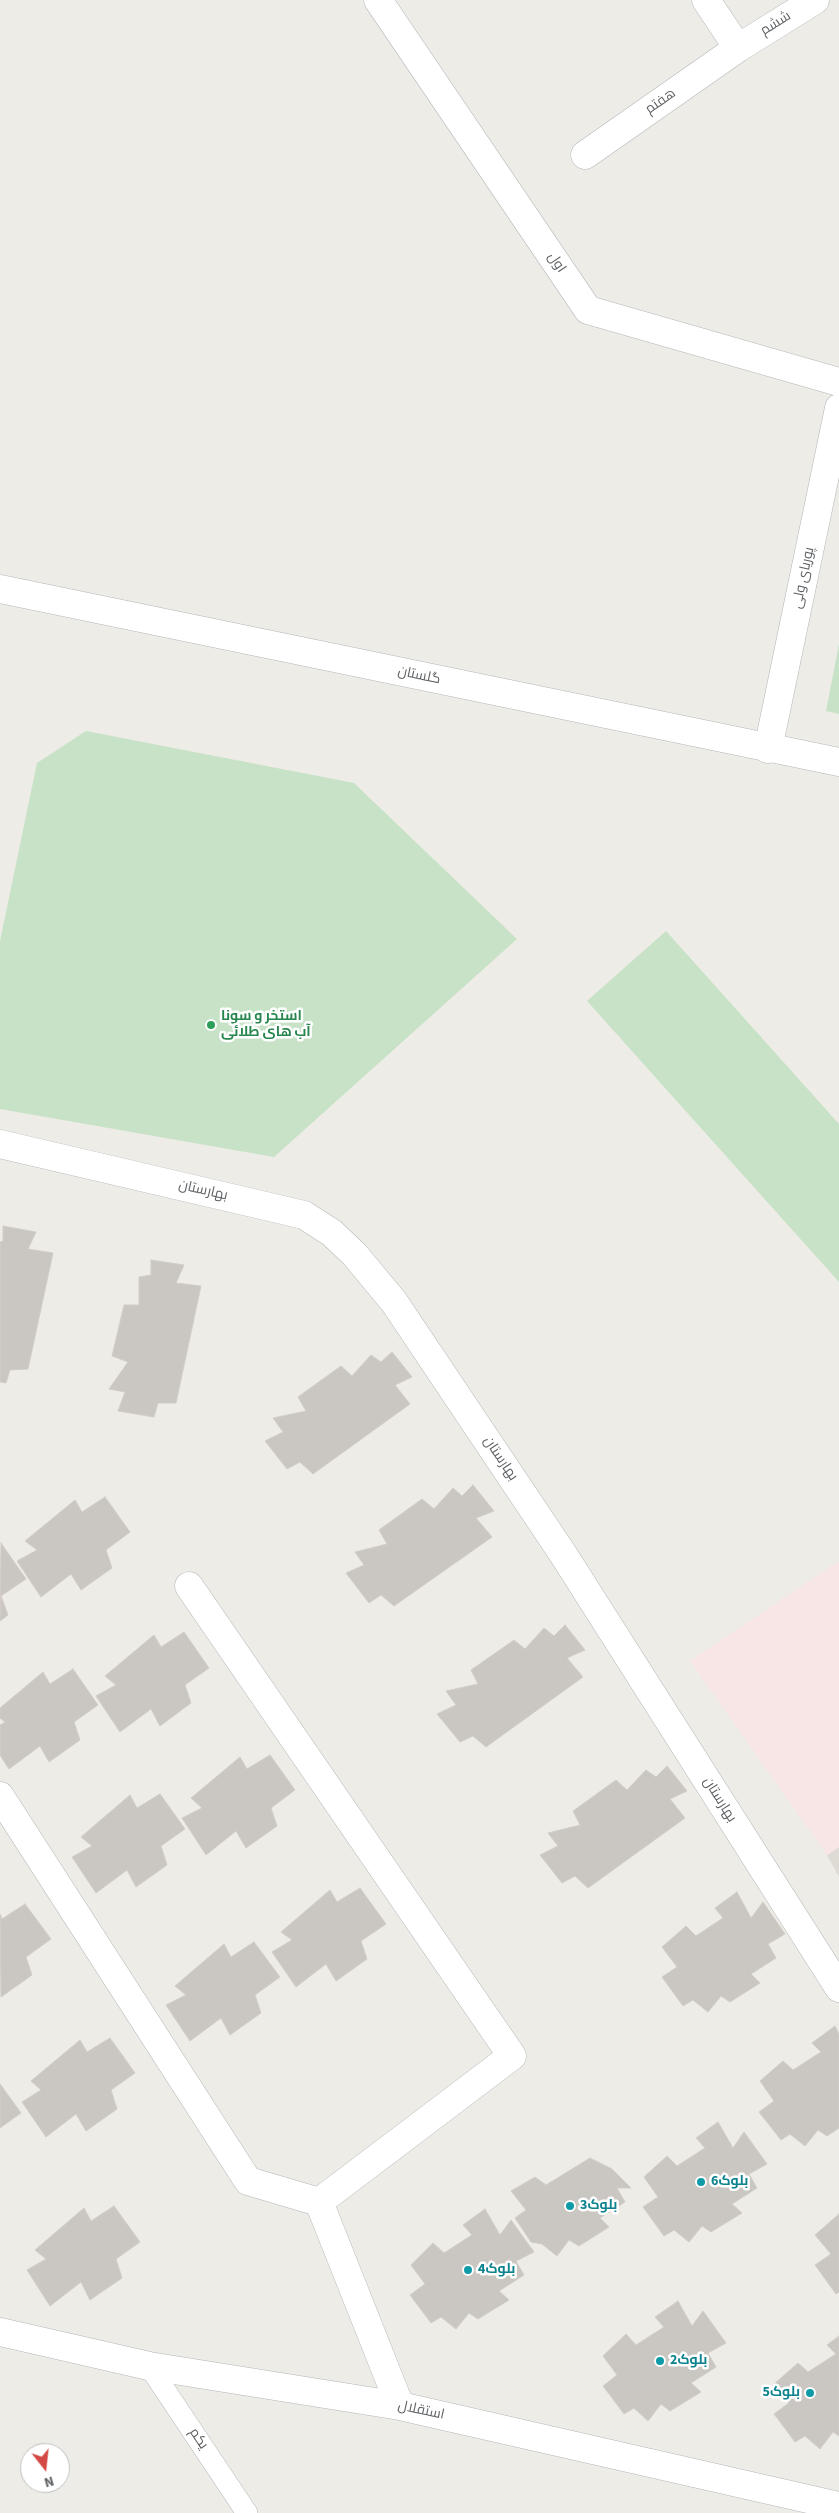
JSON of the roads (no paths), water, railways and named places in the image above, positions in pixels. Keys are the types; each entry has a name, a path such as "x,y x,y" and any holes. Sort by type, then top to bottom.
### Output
{"street":[{"name":"اول","path":"378,0 588,310 839,382"},
{"path":"706,0 738,48"},
{"name":"ششم","path":"738,48 814,0"},
{"name":"هفتم","path":"585,155 738,48"},
{"name":"پوریای ولی","path":"768,749 839,408"},
{"name":"گلستان","path":"0,589 768,749 839,762"},
{"name":"بهارستان","path":"0,1144 304,1215 332,1233 355,1254 394,1302 563,1554 839,1988"},
{"path":"190,1586 512,2056 319,2202"},
{"path":"0,1796 248,2182 319,2202"},
{"path":"319,2202 400,2406"},
{"name":"استقلال","path":"0,2332 149,2366 400,2406 839,2506"}],"lane":[{"name":"یکم","path":"149,2366 247,2513"}],"place":[{"name":"استخر و سونا آب های طلائی","path":"211,1025"},
{"name":"بلوک6","path":"701,2182"},
{"name":"بلوک3","path":"570,2206"},
{"name":"بلوک4","path":"468,2270"},
{"name":"بلوک2","path":"660,2361"},
{"name":"بلوک5","path":"810,2393"}]}
